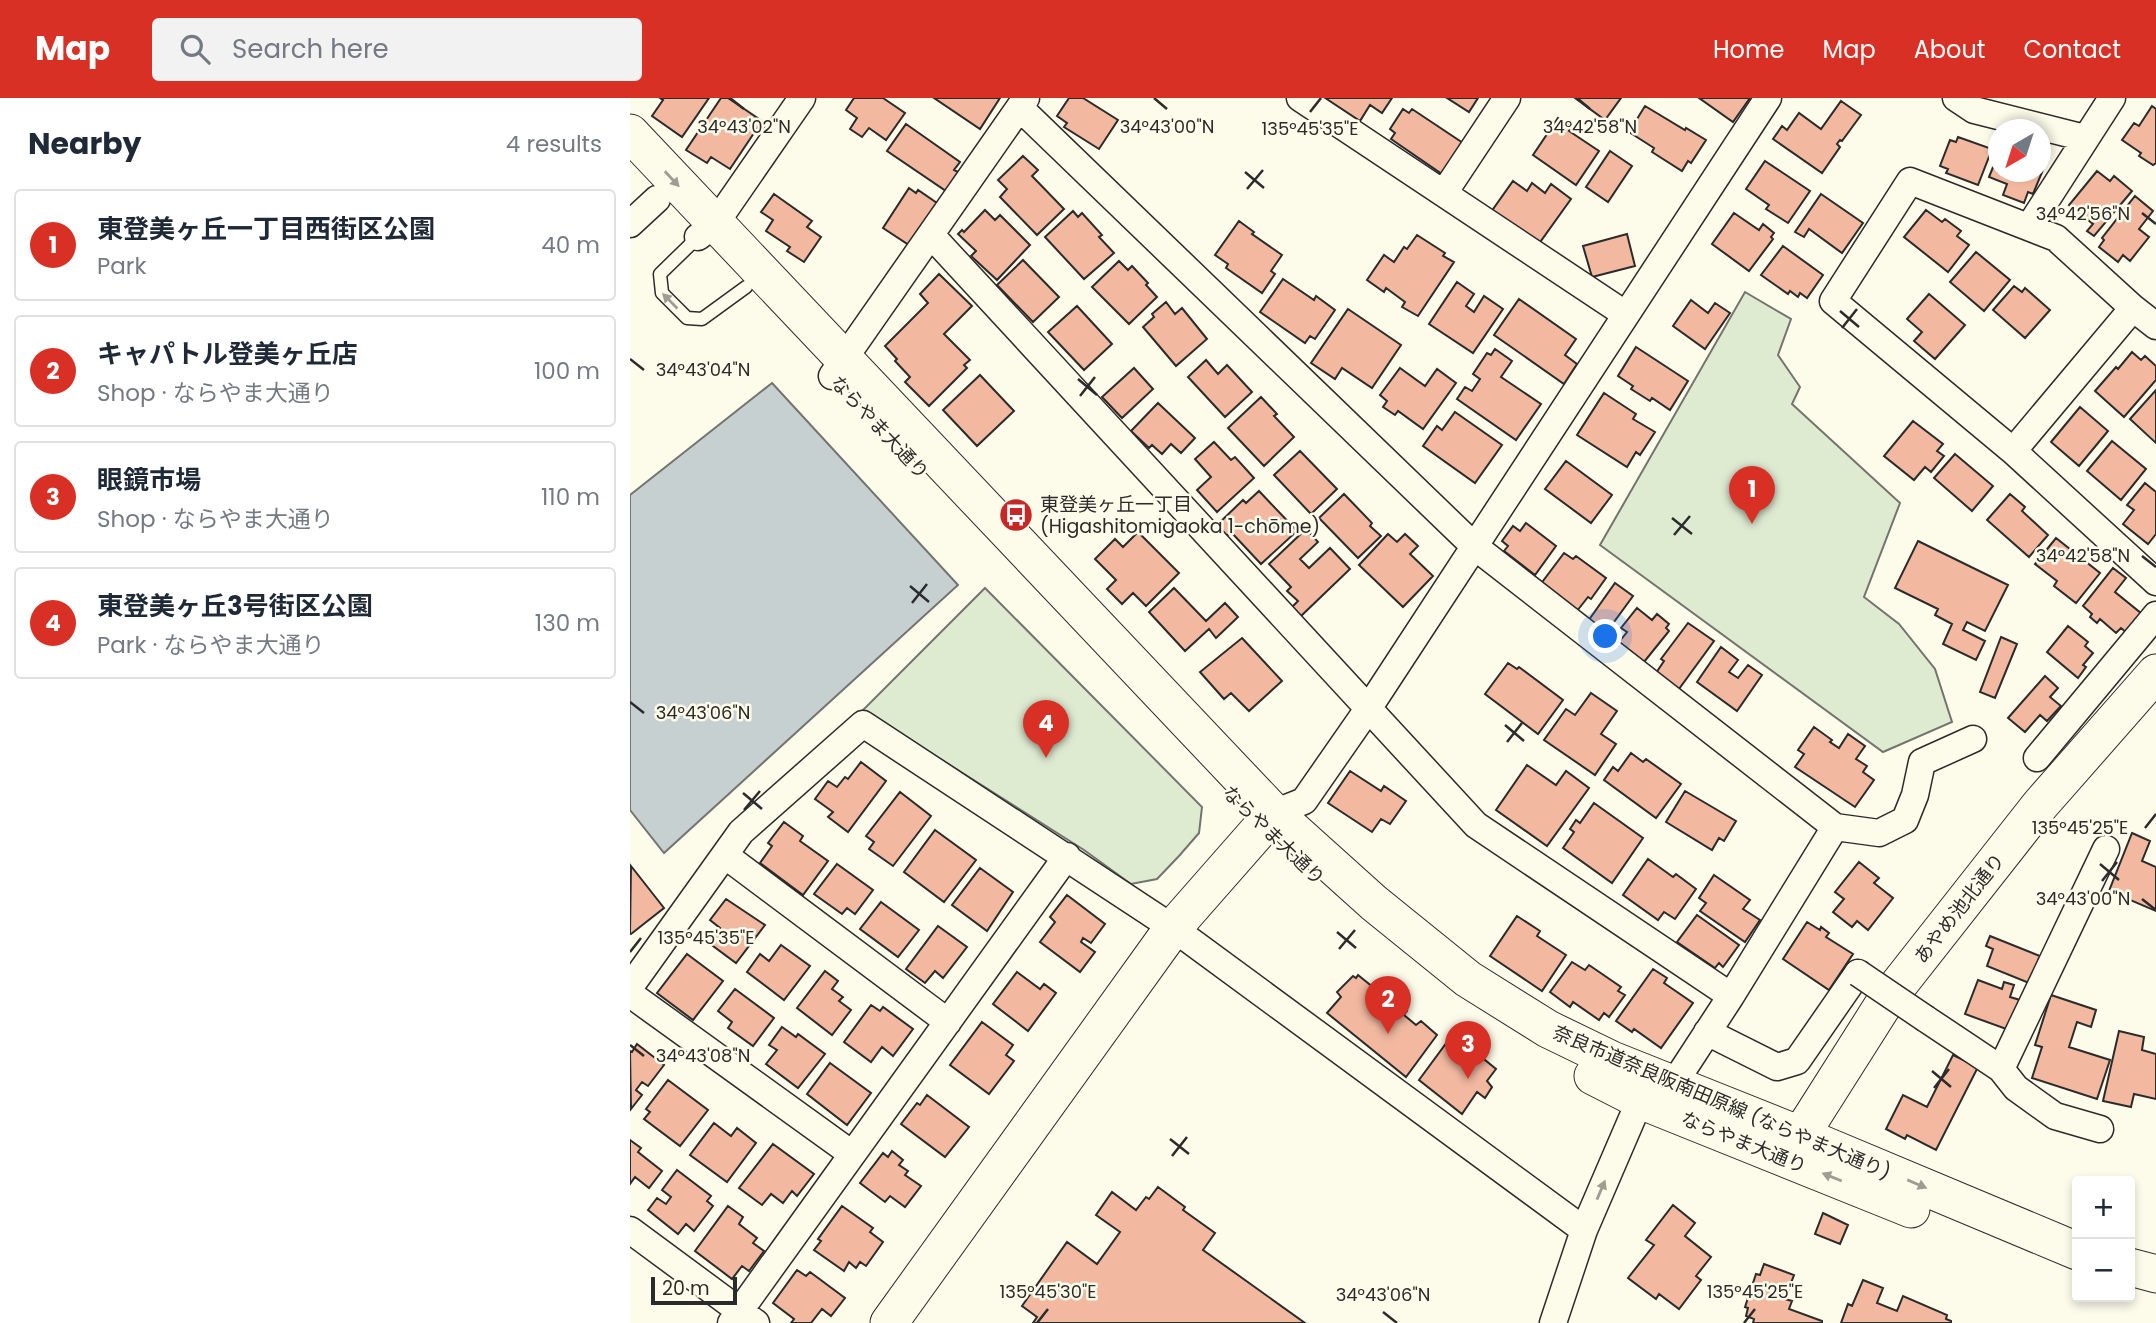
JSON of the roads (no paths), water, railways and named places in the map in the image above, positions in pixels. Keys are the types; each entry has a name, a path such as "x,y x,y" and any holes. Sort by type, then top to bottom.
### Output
{"street":[{"path":"706,230 802,98"},
{"path":"1300,98 1625,314"},
{"path":"1444,193 1507,98"},
{"path":"889,1323 1173,928 1268,819 1304,801 1368,709 1768,98"},
{"path":"1956,98 1974,110 2085,138"},
{"path":"2029,227 2112,98"},
{"path":"630,134 706,230 838,368 1023,103 1474,546 1835,827 1879,833 1905,820 1915,795 1922,762 1973,739"},
{"name":"ならやま大通り","path":"630,171 657,199 706,230 746,287 838,368 1382,938 1469,1003 1539,1049 1640,1100 1793,1147 2072,1272"},
{"path":"2156,326 2056,238 1910,181 1833,300 2013,451 2156,582"},
{"path":"630,224 657,199"},
{"path":"932,235 1476,825 1731,996"},
{"path":"2013,451 2133,308"},
{"path":"2037,758 2156,615"},
{"name":"あやめ池北通り","path":"1793,1147 1885,1002 2040,805 2156,673"},
{"path":"630,987 741,832 863,724 1173,928 1584,1230"},
{"name":"奈良市道奈良阪南田原線 (ならやま大通り)","path":"1268,819 1468,979 1548,1029 1612,1060 1673,1085 1793,1147 2072,1249"},
{"path":"1553,1323 1584,1230 1640,1100 1673,1085 1835,827"},
{"path":"2001,1069 2106,849"},
{"path":"726,856 948,1022"},
{"path":"630,1230 742,1319 852,1154 1067,856"},
{"path":"1707,1032 1777,1067 1797,1061 1858,972 2001,1069 2016,1088 2055,1116 2100,1129"},
{"path":"630,994 852,1154"},
{"path":"2135,1268 2156,1274"},
{"path":"2135,1288 2156,1293"}],"lane":[{"path":"706,230 660,274 662,293 687,318 702,319 746,287"}],"place":[{"name":"東登美ヶ丘一丁目 (Higashitomigaoka 1-chōme)","path":"1016,515"},
{"name":"東登美ヶ丘一丁目西街区公園","path":"1752,524"},
{"name":"東登美ヶ丘3号街区公園","path":"1046,758"},
{"name":"キャパトル登美ヶ丘店","path":"1388,1034"},
{"name":"眼鏡市場","path":"1468,1079"}]}
